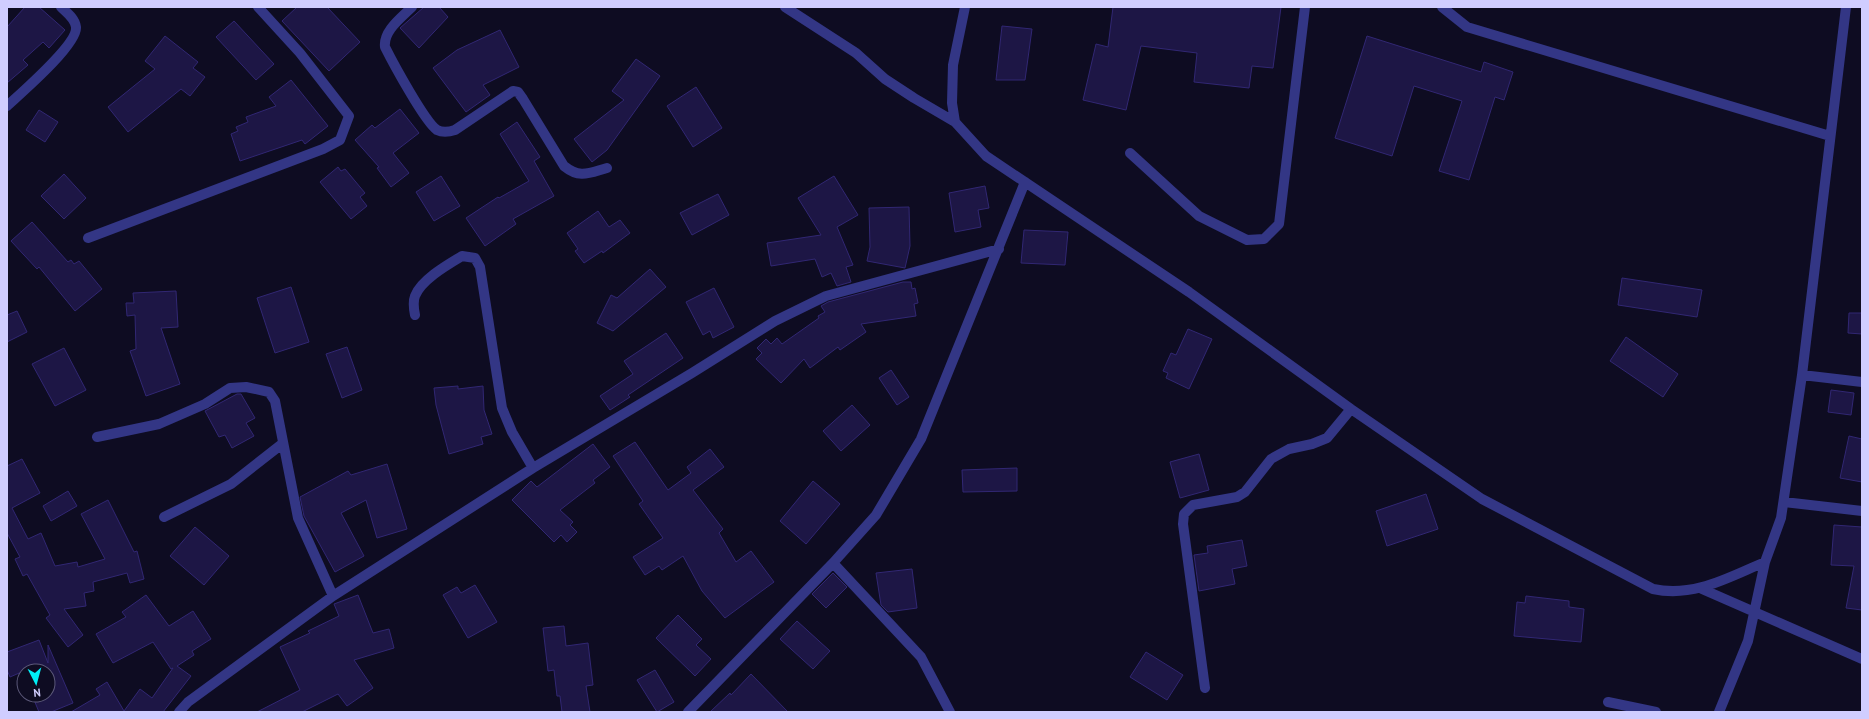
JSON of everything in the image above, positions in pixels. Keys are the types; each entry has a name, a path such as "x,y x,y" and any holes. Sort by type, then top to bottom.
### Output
{"street":[{"path":"7,106 57,58 73,38 76,25 74,20 61,7"},
{"path":"88,238 323,149 340,140 349,116 300,53 258,7"},
{"path":"412,7 386,34 384,40 385,47 427,119 437,130 447,133 455,130 506,94 513,91 518,92 564,166 573,173 582,175 607,168"},
{"path":"785,7 856,54 885,79 955,122 986,156 1189,292 1351,409 1482,499 1653,590 1667,592 1702,589 1765,562"},
{"path":"955,122 952,103 954,65 965,7"},
{"path":"1130,153 1199,216 1247,240 1264,239 1279,224 1305,7"},
{"path":"1442,7 1467,27 1830,136"},
{"path":"1719,712 1748,640 1765,562 1781,518 1784,502 1802,375 1846,7"},
{"path":"688,712 833,563 876,515 921,438 1025,182"},
{"path":"179,712 188,702 333,596 533,468 692,373 775,321 826,296 999,249"},
{"path":"415,315 414,297 420,288 442,268 462,256 475,258 480,267 502,408 512,432 533,468"},
{"path":"1802,375 1862,382"},
{"path":"97,437 159,424 205,404 230,388 246,387 269,392 275,401 282,444 298,518 333,596"},
{"path":"1205,688 1183,524 1184,514 1193,505 1237,497 1245,492 1271,458 1289,449 1312,444 1327,438 1351,409"},
{"path":"164,517 231,484 282,444"},
{"path":"1784,502 1862,511"},
{"path":"833,563 921,657 950,712"},
{"path":"1702,589 1754,610 1862,659"},
{"path":"1608,702 1656,712"}],"building":[{"path":"25,7 39,7 65,30 49,48 43,42 23,60 28,65 7,83 7,27"},
{"path":"297,7 327,7 360,42 329,71 282,21"},
{"path":"424,7 439,7 448,17 419,48 400,28"},
{"path":"1113,7 1281,7 1273,68 1252,66 1249,88 1194,82 1197,53 1141,46 1126,110 1083,100 1096,44 1108,47"},
{"path":"234,21 274,64 256,80 216,37"},
{"path":"1002,26 1032,29 1025,80 996,80"},
{"path":"500,30 519,67 483,85 490,95 466,112 433,68 457,50"},
{"path":"165,36 198,62 193,68 205,77 190,96 181,89 128,132 108,107 155,69 145,61"},
{"path":"1367,36 1481,72 1484,62 1513,72 1504,100 1495,97 1469,180 1439,171 1462,101 1414,86 1392,156 1335,138"},
{"path":"636,59 660,76 607,150 592,162 574,139 624,100 612,91"},
{"path":"291,80 328,126 305,144 302,140 240,161 231,134 238,131 236,127 248,122 246,117 276,106 269,97"},
{"path":"696,87 722,128 693,147 667,106"},
{"path":"400,109 419,133 393,153 409,173 391,187 377,168 379,167 355,140 372,125 375,128"},
{"path":"39,110 58,122 45,142 26,130"},
{"path":"517,122 540,157 534,161 554,196 513,219 516,224 485,246 466,218 498,197 499,198 529,181 500,134"},
{"path":"338,167 341,171 345,169 365,193 360,197 367,206 351,219 320,182"},
{"path":"64,174 86,198 64,219 41,196"},
{"path":"441,176 460,206 434,221 416,192"},
{"path":"834,176 858,215 837,227 853,265 846,267 851,282 837,286 831,273 822,277 815,259 771,266 767,243 821,235 798,198"},
{"path":"985,186 989,208 978,210 981,227 955,232 949,193"},
{"path":"718,194 729,215 692,235 680,213"},
{"path":"909,207 910,246 905,268 867,261 870,247 869,208"},
{"path":"598,211 609,227 620,220 630,233 603,253 602,251 584,263 575,251 578,249 567,233"},
{"path":"32,222 68,262 71,260 74,264 79,261 102,289 75,311 39,267 37,269 11,241"},
{"path":"1024,230 1068,232 1065,265 1021,263"},
{"path":"650,269 666,287 613,331 597,323 611,295 617,298"},
{"path":"1622,278 1702,290 1697,317 1618,305"},
{"path":"903,282 911,282 912,289 915,288 918,303 914,304 916,316 861,324 866,332 840,350 838,347 810,368 804,359 781,383 756,359 762,353 757,348 766,339 771,344 777,338 782,344 819,318 818,316 825,312 821,306 828,302"},
{"path":"291,287 309,342 275,353 257,298"},
{"path":"714,288 734,327 713,338 710,331 703,335 686,302"},
{"path":"176,291 178,327 161,328 180,384 146,396 130,351 136,349 135,315 127,316 126,303 134,303 133,293"},
{"path":"17,311 27,332 7,342 7,315"},
{"path":"1849,313 1862,313 1862,334 1848,333"},
{"path":"1188,329 1212,339 1189,389 1166,378 1168,373 1163,371 1171,353 1176,355"},
{"path":"666,333 683,358 628,395 630,397 610,410 600,396 633,374 624,361"},
{"path":"1626,337 1678,374 1663,397 1610,361"},
{"path":"347,347 362,390 342,398 326,354"},
{"path":"64,348 86,390 55,406 32,364"},
{"path":"891,370 909,397 897,405 879,378"},
{"path":"458,386 458,389 483,386 484,410 492,434 481,437 483,444 449,454 436,405 434,388"},
{"path":"1831,390 1854,393 1851,415 1828,412"},
{"path":"237,394 241,394 255,418 246,423 254,436 232,448 225,435 219,437 205,411"},
{"path":"852,405 870,425 841,451 823,431"},
{"path":"1849,436 1862,439 1862,482 1840,478"},
{"path":"635,442 668,490 691,473 687,467 710,449 724,467 693,490 723,529 719,533 736,562 751,551 774,582 725,618 702,591 683,556 662,570 659,566 645,575 633,557 663,538 639,504 643,501 613,456"},
{"path":"593,444 610,467 593,480 595,483 560,510 573,522 570,525 577,532 567,542 561,535 554,542 512,500 531,481 537,487"},
{"path":"1199,454 1209,490 1180,498 1170,462"},
{"path":"22,459 40,493 12,508 28,539 41,533 55,566 77,562 78,567 105,559 81,514 108,500 134,552 137,551 144,579 130,583 127,573 93,582 94,591 84,593 86,606 64,609 83,635 68,647 46,618 50,615 27,574 23,576 15,559 20,557 7,533 7,466"},
{"path":"387,464 407,529 377,538 366,500 341,513 364,556 335,572 304,516 300,497 348,471 351,475"},
{"path":"1017,468 1017,491 963,492 962,470"},
{"path":"813,481 840,504 806,544 780,521"},
{"path":"68,491 77,506 51,521 43,506"},
{"path":"1426,494 1438,529 1387,546 1376,511"},
{"path":"1834,525 1862,527 1862,610 1846,608 1854,566 1831,565"},
{"path":"195,527 229,556 204,585 170,556"},
{"path":"1242,540 1247,566 1232,569 1235,584 1199,591 1194,555 1208,553 1207,546"},
{"path":"912,569 917,608 888,612 881,605 876,573"},
{"path":"833,573 847,587 826,608 812,594"},
{"path":"475,585 497,622 468,638 443,595 457,587 461,593"},
{"path":"146,595 169,626 193,611 211,639 192,651 194,655 177,666 191,676 163,712 71,712 100,695 96,689 107,682 124,711 140,689 152,698 173,668 171,669 153,642 113,663 96,634 126,617 122,612"},
{"path":"358,595 373,633 389,629 394,648 354,660 373,688 347,706 338,694 302,712 257,712 300,690 280,647 310,633 308,631 339,616 334,604"},
{"path":"1526,596 1569,601 1569,607 1584,609 1581,642 1514,636 1517,602 1525,603"},
{"path":"678,615 702,639 696,645 711,659 695,676 656,638"},
{"path":"797,621 830,651 813,669 780,639"},
{"path":"564,626 566,646 588,643 593,685 586,686 590,712 562,712 560,696 557,696 554,670 548,671 543,628"},
{"path":"39,640 48,663 16,663 16,674 10,677 7,670 7,652"},
{"path":"48,645 56,663 48,663"},
{"path":"1146,652 1183,675 1167,700 1130,677"},
{"path":"56,664 73,703 51,712 39,712 35,703 56,703"},
{"path":"655,670 674,702 657,712 637,680"},
{"path":"751,674 788,712 710,712 730,693 731,695"}]}
